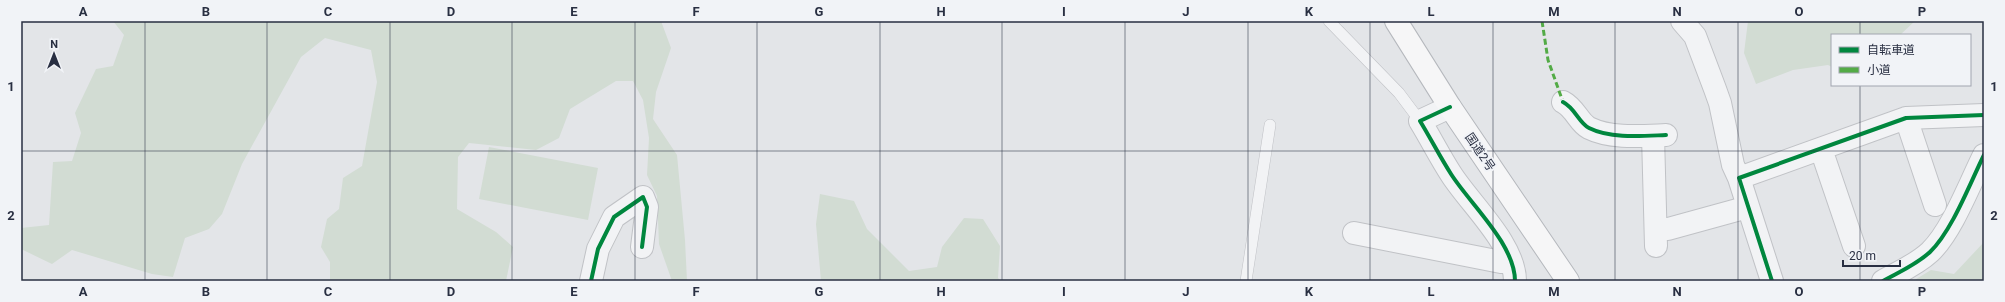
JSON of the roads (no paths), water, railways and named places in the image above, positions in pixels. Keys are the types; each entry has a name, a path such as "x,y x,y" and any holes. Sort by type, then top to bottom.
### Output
{"highway":[{"name":"国道2号","path":"1396,21 1450,106 1568,281"}],"street":[{"path":"1691,26 1720,103 1733,165 1739,178 1772,281"},
{"path":"1562,102 1570,106 1588,128 1614,135 1660,135 1656,237 1668,230 1748,207"},
{"path":"1450,106 1420,121 1452,175 1501,242 1512,271"},
{"path":"1739,178 1906,118 1984,115"},
{"path":"1906,118 1935,205"},
{"path":"1821,149 1854,246"},
{"path":"1882,281 1912,266 1931,251 1949,226 1984,155"},
{"path":"591,281 598,249 614,216 643,197 647,207 642,247"},
{"path":"1354,233 1501,262 1512,271"}],"lane":[{"path":"1329,21 1399,93 1420,121"},
{"path":"1246,281 1270,125"}]}
